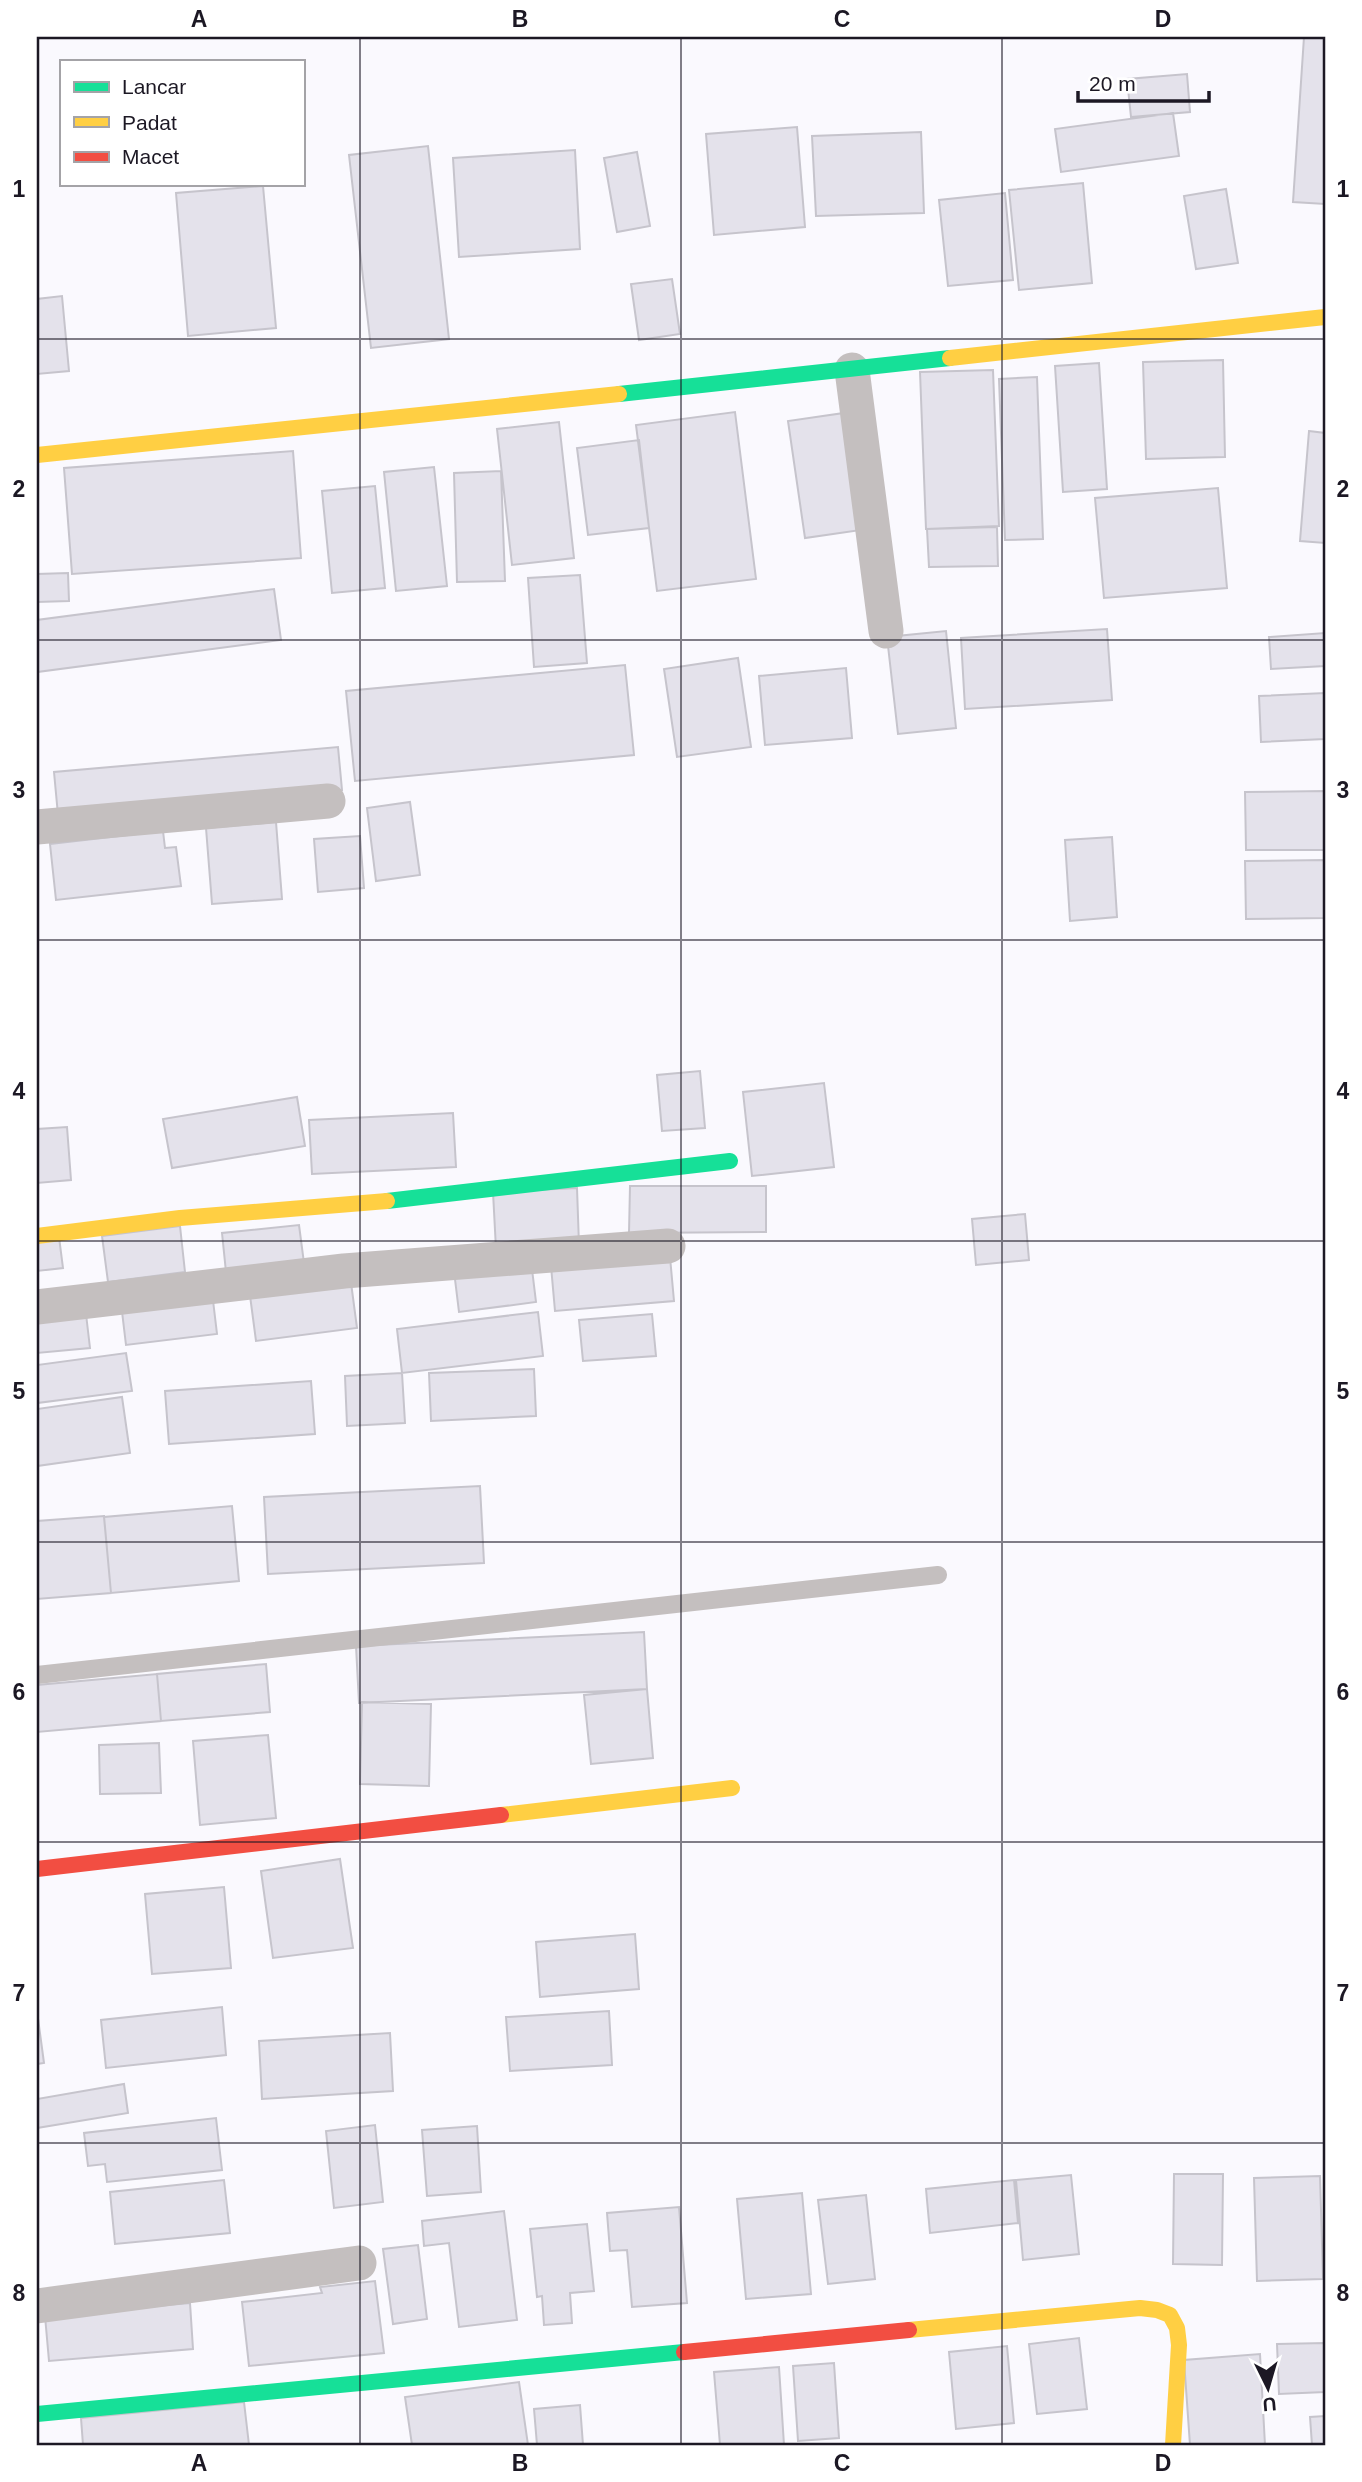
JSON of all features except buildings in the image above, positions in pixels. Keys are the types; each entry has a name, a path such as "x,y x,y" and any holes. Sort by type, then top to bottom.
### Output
{"street":[{"path":"37,455 852,370 1325,317"},
{"path":"852,370 886,631"},
{"path":"37,827 328,801"},
{"path":"37,1236 180,1218 365,1203 730,1161"},
{"path":"37,1307 344,1271 668,1246"},
{"path":"37,1869 732,1788"},
{"path":"37,2306 359,2263"},
{"path":"37,2414 1140,2308 1170,2315 1177,2328 1179,2345 1173,2445"}],"lane":[{"path":"37,1675 938,1575"}],"traffic: fast":[{"path":"619,394 950,358"},
{"path":"387,1201 730,1161"},
{"path":"37,2414 684,2352"}],"traffic: slow":[{"path":"950,358 1325,317"},
{"path":"37,455 619,394"},
{"path":"37,1236 180,1218 387,1201"},
{"path":"501,1815 732,1788"},
{"path":"909,2330 1140,2308 1170,2315 1177,2328 1179,2345 1173,2445"}],"traffic: jam":[{"path":"37,1869 501,1815"},
{"path":"684,2352 909,2330"}]}
